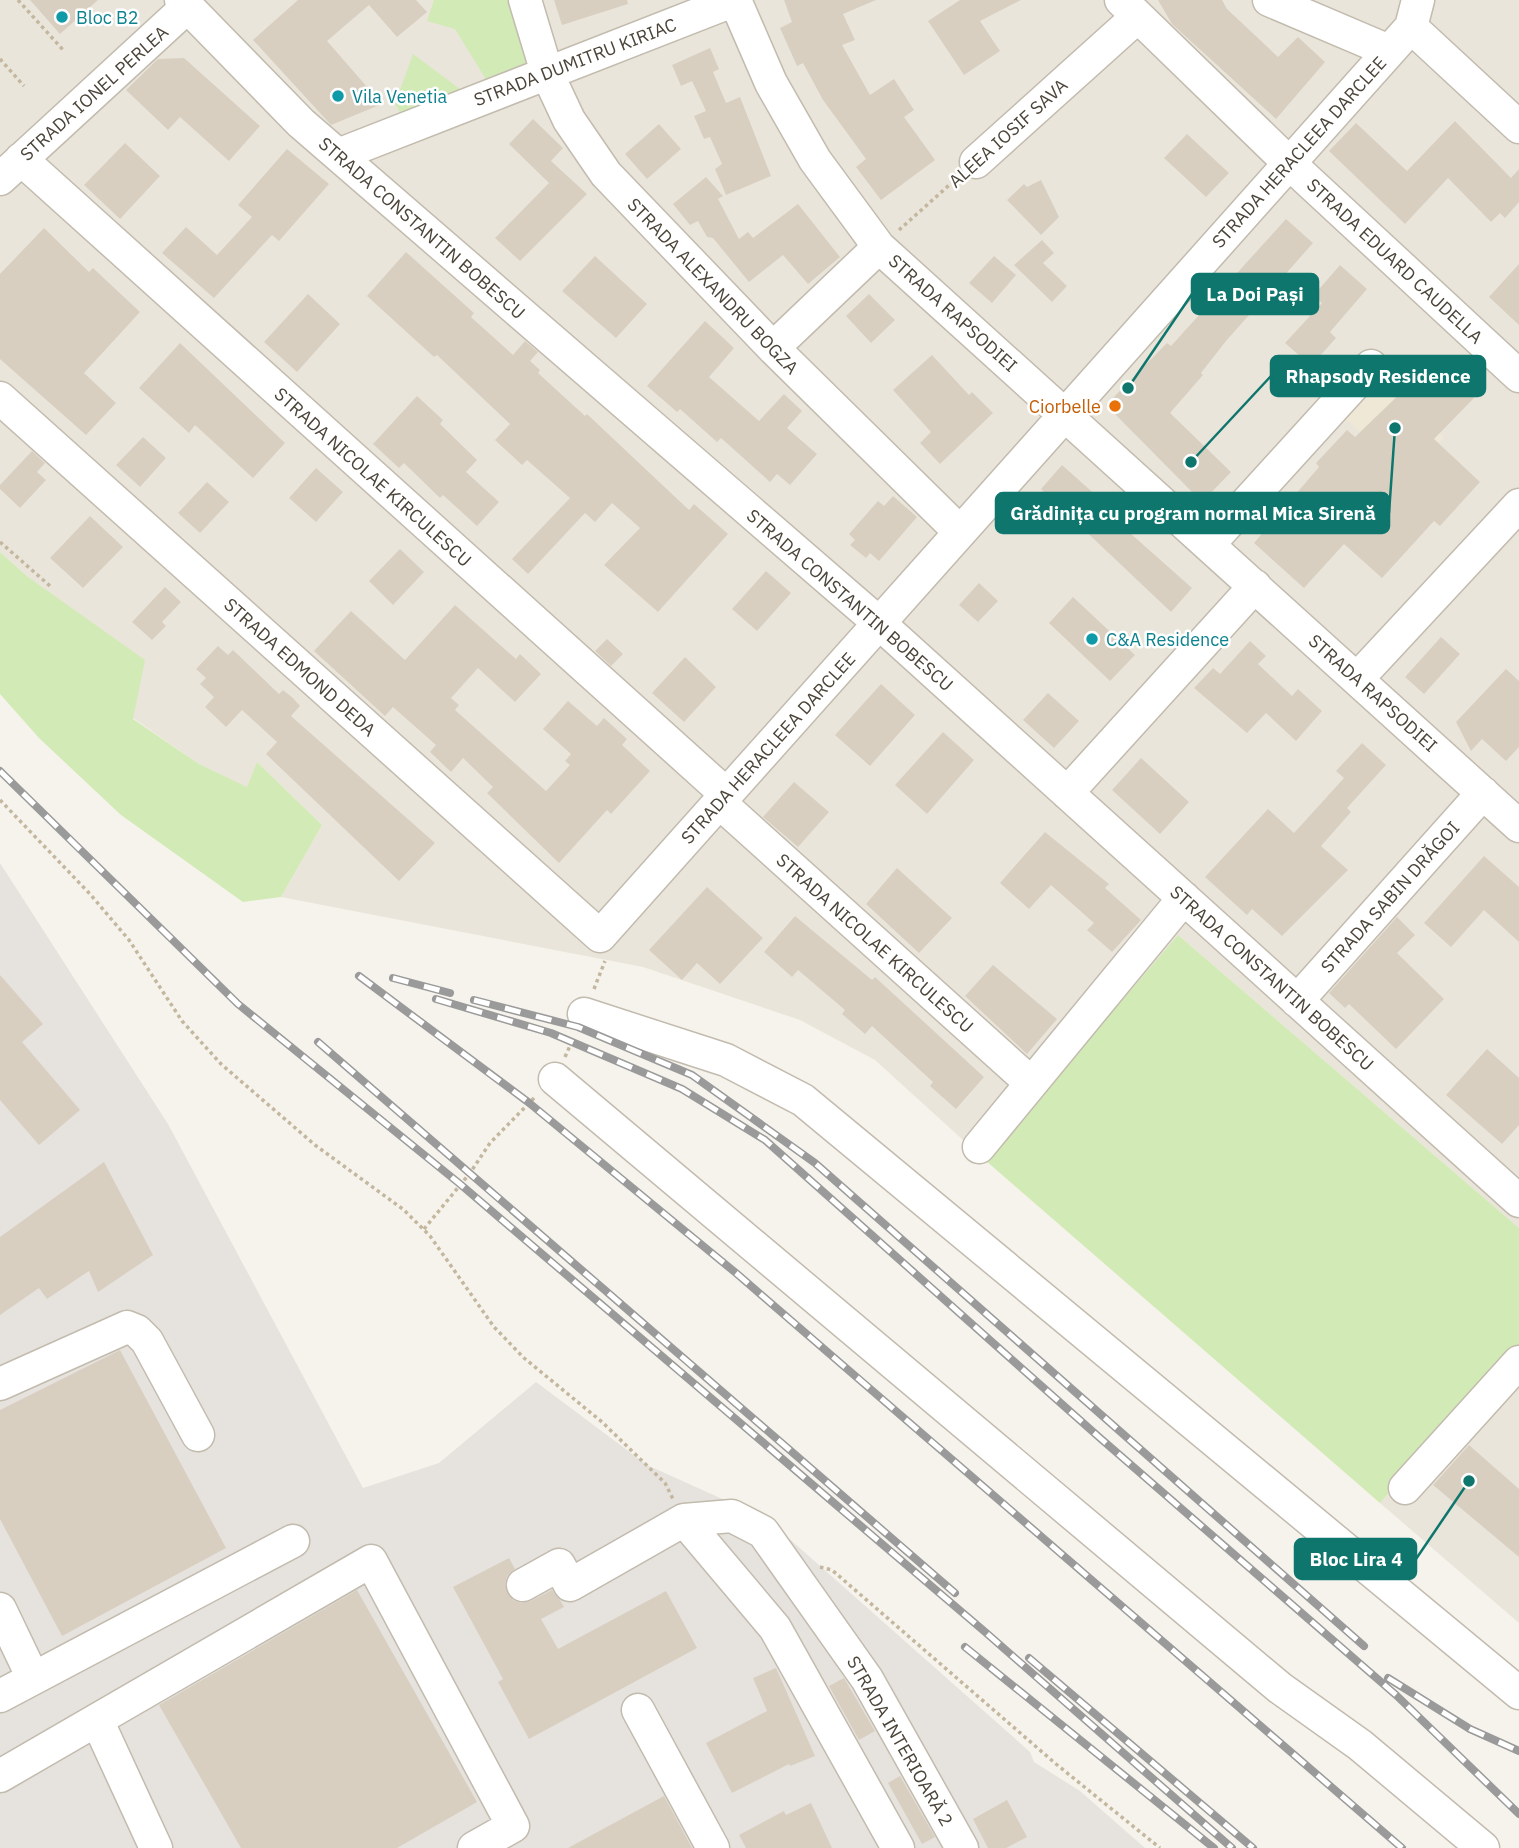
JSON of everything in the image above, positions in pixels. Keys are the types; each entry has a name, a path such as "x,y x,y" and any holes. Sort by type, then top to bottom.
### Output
{"street":[{"name":"STRADA ALEXANDRU BOGZA","path":"525,0 547,73 569,120 606,174 774,348 961,532"},
{"name":"STRADA DUMITRU KIRIAC","path":"338,155 735,0"},
{"name":"STRADA RAPSODIEI","path":"735,0 771,83 815,160 879,247 1519,826"},
{"path":"1269,0 1389,51"},
{"name":"STRADA CONSTANTIN BOBESCU","path":"184,4 301,123 879,623 1519,1200"},
{"name":"STRADA IONEL PERLEA","path":"10,169 184,4"},
{"name":"ALEEA IOSIF SAVA","path":"976,162 1129,9"},
{"name":"STRADA EDUARD CAUDELLA","path":"1129,9 1289,163 1519,376"},
{"path":"1414,13 1519,127"},
{"name":"STRADA HERACLEEA DARCLEE","path":"600,936 1389,51 1414,13"},
{"name":"STRADA NICOLAE KIRCULESCU","path":"10,169 723,798 1031,1083"},
{"path":"774,348 879,247"},
{"path":"1209,544 1371,366"},
{"name":"STRADA EDMOND DEDA","path":"0,398 600,936"},
{"path":"1357,679 1519,505"},
{"path":"1067,793 1255,586"},
{"name":"STRADA SABIN DRĂGOI","path":"1297,1001 1483,793"},
{"path":"979,1147 1184,898"},
{"path":"584,1014 726,1060 803,1100 1519,1693"},
{"path":"555,1079 1280,1688 1360,1745 1483,1848"},
{"path":"0,1384 127,1327 137,1331 147,1341 198,1435"},
{"path":"1405,1488 1519,1362"},
{"path":"523,1585 559,1565 570,1585 684,1520 732,1516 772,1544"},
{"path":"684,1520 775,1628 898,1848"},
{"path":"0,1696 293,1541"},
{"name":"STRADA INTERIOARĂ 2","path":"772,1544 867,1679 962,1848"},
{"path":"0,1776 371,1561 513,1826 474,1848"},
{"path":"0,1609 33,1678"},
{"path":"638,1710 713,1848"},
{"path":"97,1720 146,1844"}],"path":[{"path":"18,0 64,51"},
{"path":"0,59 24,86"},
{"name":"ALEEA IOSIF SAVA","path":"879,247 976,162"},
{"path":"0,541 50,586"},
{"path":"0,800 90,894 129,940 182,1021 221,1064 315,1144 404,1210 424,1230 494,1327 524,1358 602,1422 665,1483 684,1520"},
{"path":"424,1230 514,1114 555,1079"},
{"path":"772,1544 832,1570 1056,1764 1160,1848"}],"shaded area":[{"path":"0,0 1519,0 1519,1228 1178,935 985,1160 875,1060 800,1020 643,967 281,897 322,825 257,762 248,788 199,764 133,718 28,577 0,552"},
{"path":"1383,380 1444,437 1406,476 1346,419"},
{"path":"0,863 168,1124 363,1488 439,1463 536,1382 647,1465 767,1519 1030,1752 1034,1762 1080,1791 1145,1848 0,1848"},
{"path":"1519,1347 1519,1623 1380,1503"}],"green space":[{"path":"434,0 514,0 530,58 524,68 487,81 455,29 427,21"},
{"path":"413,54 460,89 401,114 395,104"},
{"path":"0,552 28,577 145,660 133,719 199,764 247,787 257,762 322,825 281,897 243,902 121,815 39,738 0,694"},
{"path":"1178,935 1519,1228 1519,1347 1380,1503 985,1160"}],"building":[{"name":"Bloc B2","path":"30,0 98,0 60,34"},
{"path":"298,0 416,0 427,12 397,37 369,5 327,41 382,104 331,125 253,40"},
{"path":"554,0 627,0 628,4 562,25"},
{"path":"784,0 876,0 843,14 855,40 842,45 870,95 894,79 914,110 904,117 935,160 881,200 856,167 866,159 823,100 803,63 797,66 780,28 792,22"},
{"path":"960,0 1021,0 980,21 1000,51 964,75 928,21"},
{"path":"1158,0 1222,0 1227,9 1278,57 1298,37 1325,62 1276,119 1172,24"},
{"path":"710,48 719,69 713,72 726,103 740,97 771,176 726,195 715,169 722,164 710,137 704,139 694,116 706,111 692,81 681,86 672,65"},
{"path":"184,58 260,126 229,161 180,117 168,130 126,90 158,59"},
{"path":"533,119 563,148 551,161 587,194 520,261 495,238 549,183 509,144"},
{"path":"1455,121 1511,178 1519,169 1519,202 1505,218 1500,213 1491,222 1448,178 1405,224 1329,151 1356,123 1407,171"},
{"path":"659,124 681,149 647,179 625,154"},
{"path":"1187,134 1229,173 1206,197 1164,158"},
{"path":"125,143 160,176 120,219 84,185"},
{"path":"287,149 329,184 279,241 272,235 214,298 162,253 186,227 217,255 252,217 238,205"},
{"path":"706,177 723,196 718,199 739,239 748,232 753,238 798,204 840,257 808,284 783,255 749,282 713,238 707,237 698,221 690,225 673,204"},
{"path":"1041,180 1059,217 1041,235 1007,200 1024,184 1027,187"},
{"path":"1286,219 1313,243 1226,341 1201,373 1203,375 1170,413 1231,472 1202,502 1106,405 1167,343 1171,346"},
{"path":"44,228 89,272 93,268 140,312 84,373 116,403 86,435 0,359 0,274"},
{"path":"1042,240 1054,253 1043,263 1067,286 1052,302 1014,265"},
{"path":"406,252 474,313 471,317 513,355 525,341 538,352 530,361 540,370 538,373 585,416 587,414 689,510 694,504 728,534 658,612 604,565 640,528 612,503 595,522 585,513 528,574 512,559 570,498 527,460 522,465 495,440 510,424 437,355 434,357 367,296"},
{"path":"595,256 647,304 616,338 562,291"},
{"path":"994,256 1016,275 992,303 969,283"},
{"path":"1519,264 1519,325 1489,297"},
{"path":"1340,265 1367,289 1330,332 1336,338 1311,366 1285,343 1322,303 1313,296"},
{"path":"308,294 340,324 297,372 264,342"},
{"path":"869,294 895,320 871,343 846,316"},
{"path":"705,321 734,348 709,377 759,421 784,394 802,411 787,428 817,454 790,485 777,474 770,482 721,438 717,442 680,409 677,412 647,386"},
{"path":"180,343 285,443 253,478 195,425 189,433 139,388"},
{"path":"932,355 969,395 972,392 993,413 940,464 920,443 931,432 893,390"},
{"path":"1435,360 1474,398 1434,439 1480,482 1440,526 1434,521 1382,578 1344,544 1304,588 1254,543 1319,467 1316,463 1347,430 1355,437"},
{"path":"417,396 443,420 440,424 477,460 466,472 499,502 477,526 443,495 440,498 404,463 399,468 373,444"},
{"path":"143,437 166,458 140,487 116,465"},
{"path":"32,451 45,463 37,472 46,480 20,508 0,489 0,485"},
{"path":"1062,465 1125,521 1121,525 1192,588 1171,612 1041,489"},
{"path":"316,468 343,492 316,522 289,498"},
{"path":"207,482 229,502 200,533 178,513"},
{"path":"893,496 917,517 879,561 870,553 866,558 850,545 855,540 849,534 878,501 884,506"},
{"path":"90,516 123,547 83,588 50,558"},
{"path":"400,549 424,572 393,605 369,581"},
{"path":"766,571 791,593 757,631 732,609"},
{"path":"979,583 998,601 978,622 959,605"},
{"path":"165,587 181,602 162,622 166,626 152,640 132,622"},
{"name":"C&A Residence","path":"1073,597 1135,655 1110,681 1049,623"},
{"path":"455,605 516,659 520,654 541,674 515,702 478,668 451,698 459,705 455,710 546,791 570,765 565,761 571,754 543,729 568,701 597,726 604,718 627,739 622,745 650,771 611,814 607,810 559,863 487,793 493,787 463,758 451,772 430,752 436,745 393,707 385,716 314,651 351,611 405,660"},
{"path":"1441,637 1460,654 1424,694 1405,677"},
{"path":"607,639 623,654 611,666 595,651"},
{"path":"1250,641 1266,656 1258,664 1292,696 1298,689 1322,711 1296,741 1266,713 1247,733 1194,688 1213,668 1220,674"},
{"path":"218,646 228,655 233,650 279,694 283,690 293,698 300,706 291,716 435,843 399,881 266,754 277,742 242,710 226,727 205,707 214,697 200,684 206,678 196,669"},
{"path":"685,657 716,687 684,722 652,693"},
{"path":"1506,669 1519,681 1519,747 1506,761 1482,739 1471,751 1456,722"},
{"path":"881,684 915,715 870,766 835,735"},
{"path":"1048,693 1079,721 1054,748 1023,720"},
{"path":"943,732 974,760 927,814 895,785"},
{"path":"1362,743 1386,765 1347,808 1351,812 1321,846 1348,870 1282,936 1252,909 1247,915 1205,877 1268,809 1294,833 1344,778 1336,771"},
{"path":"1141,758 1189,802 1160,834 1112,790"},
{"path":"794,782 829,812 798,847 763,817"},
{"path":"1045,832 1109,884 1105,888 1141,920 1112,952 1087,930 1094,923 1051,885 1029,909 1000,883"},
{"path":"1484,856 1519,887 1519,942 1484,910 1451,947 1424,923"},
{"path":"897,868 952,918 919,953 866,904"},
{"path":"707,887 763,938 720,984 697,963 682,980 649,950"},
{"path":"795,916 872,980 875,977 984,1077 956,1109 930,1086 933,1082 872,1026 865,1034 842,1014 845,1010 798,970 792,977 764,952"},
{"path":"1397,917 1415,935 1397,953 1444,999 1396,1049 1349,1004 1345,1008 1329,993"},
{"path":"993,965 1057,1019 1027,1054 965,996"},
{"path":"0,975 43,1024 22,1042 80,1110 39,1145 0,1100"},
{"path":"1487,1049 1519,1078 1519,1125 1502,1144 1446,1095"},
{"path":"104,1162 153,1255 98,1292 89,1271 47,1299 39,1288 0,1315 0,1237"},
{"path":"120,1350 226,1548 62,1636 0,1519 0,1410"},
{"path":"1469,1445 1519,1489 1519,1557 1433,1485"},
{"path":"509,1558 515,1569 507,1576 505,1585 513,1600 522,1603 531,1601 552,1590 564,1607 541,1619 558,1649 666,1591 697,1648 529,1739 498,1682 503,1679 453,1587"},
{"path":"357,1590 477,1802 397,1848 241,1848 159,1705"},
{"path":"776,1668 815,1756 790,1766 789,1764 732,1793 706,1743 767,1711 753,1678"},
{"path":"844,1678 875,1731 859,1740 829,1686"},
{"path":"900,1776 935,1837 922,1844 888,1783"},
{"path":"664,1796 692,1848 568,1848"},
{"path":"1007,1800 1027,1837 1006,1848 988,1848 973,1819"},
{"path":"811,1803 832,1848 746,1848 739,1835 784,1811 786,1815"}],"railway":[{"path":"0,771 238,1004 460,1184 984,1631 1232,1848"},
{"path":"359,976 528,1102 736,1273 1402,1848"},
{"path":"393,978 450,993"},
{"path":"436,999 551,1033 682,1089 765,1140 1100,1438 1396,1695 1519,1814"},
{"path":"474,1000 578,1027 692,1075 815,1163 1364,1646"},
{"path":"318,1042 955,1593"},
{"path":"965,1647 1214,1848"},
{"path":"1029,1658 1253,1848"},
{"path":"1388,1678 1470,1729 1519,1751"}],"place":[{"name":"Bloc B2","path":"62,17"},
{"name":"Vila Venetia","path":"338,96"},
{"name":"La Doi Pași","path":"1128,388"},
{"name":"Ciorbelle","path":"1115,406"},
{"name":"Grădinița cu program normal Mica Sirenă","path":"1395,428"},
{"name":"Rhapsody Residence","path":"1191,462"},
{"name":"C&A Residence","path":"1092,639"},
{"name":"Bloc Lira 4","path":"1469,1481"}]}
